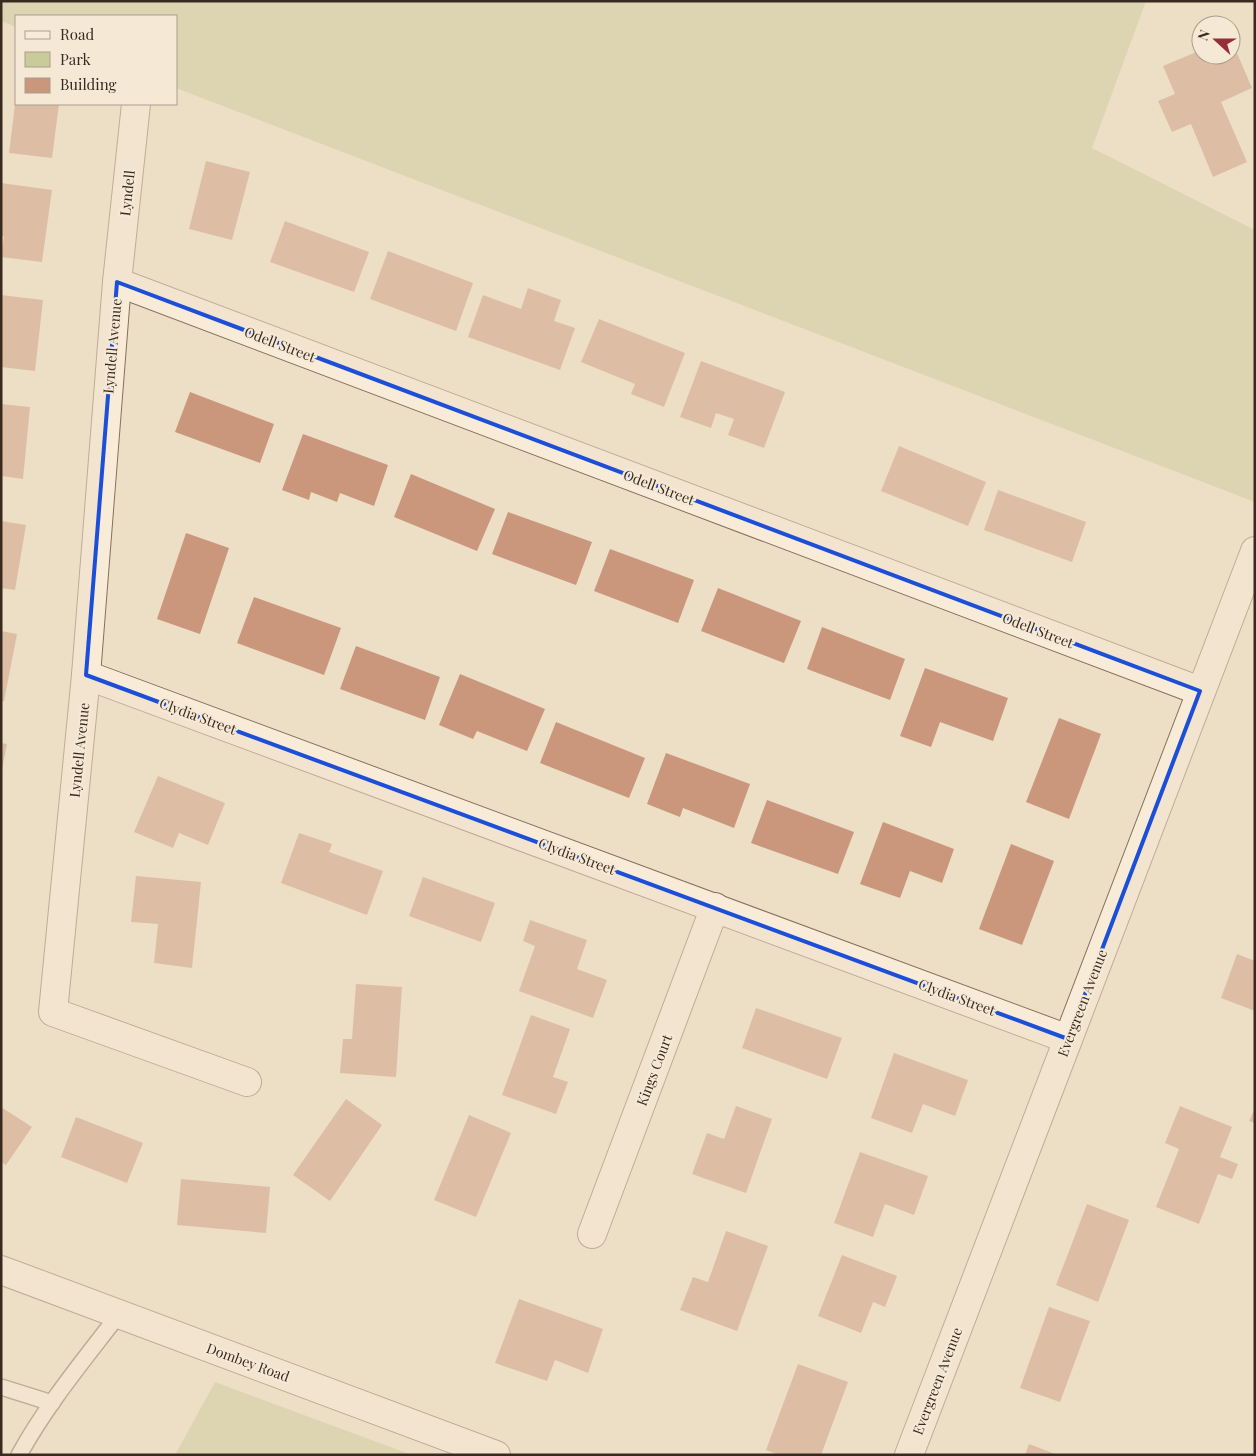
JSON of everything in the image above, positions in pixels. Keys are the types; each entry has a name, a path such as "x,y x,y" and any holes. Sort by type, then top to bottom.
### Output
{"street":[{"name":"Lyndell","path":"118,282 136,105"},
{"name":"Lyndell Avenue","path":"118,282 86,674 53,1012 247,1082"},
{"name":"Odell Street","path":"118,282 1200,691"},
{"name":"Evergreen Avenue","path":"909,1455 1255,551"},
{"name":"Clydia Street","path":"86,674 1068,1039"},
{"name":"Kings Court","path":"592,1234 715,907"},
{"name":"Dombey Road","path":"1,1270 496,1455"}],"lane":[{"path":"19,1455 52,1403 119,1314"},
{"path":"1,1387 52,1403"}],"highlighted area":[{"path":"117,282 1200,691 1068,1039 86,675"}],"green space":[{"path":"1,1 1146,1 1092,148 1255,230 1255,502 178,89 178,15 15,15 15,27 1,21"},
{"path":"215,1382 412,1455 175,1455"}],"building":[{"path":"1191,54 1191,65 1241,65 1241,62 1252,88 1221,102 1247,162 1213,177 1191,124 1172,132 1158,101 1175,94 1163,66"},
{"path":"15,104 59,105 52,158 9,153"},
{"path":"206,161 250,172 232,240 189,229"},
{"path":"1,183 52,190 42,262 1,257 4,236 1,236"},
{"path":"285,221 369,252 354,292 270,262"},
{"path":"388,251 473,283 456,331 370,299"},
{"path":"528,288 561,300 554,321 575,328 560,370 468,337 483,295 521,309"},
{"path":"1,295 43,300 35,371 1,367"},
{"path":"599,319 685,353 664,407 631,394 635,384 581,362"},
{"path":"701,361 785,392 764,448 728,435 734,419 716,413 711,428 680,417"},
{"path":"190,392 274,424 260,463 175,432"},
{"path":"1,404 30,407 23,479 1,476"},
{"path":"303,434 388,465 374,506 340,493 337,502 311,492 309,500 282,490"},
{"path":"899,446 986,482 968,526 881,491"},
{"path":"411,474 495,509 477,551 394,517"},
{"path":"998,490 1086,522 1072,562 984,530"},
{"path":"508,512 592,542 576,585 492,554"},
{"path":"1,521 26,525 15,590 1,588"},
{"path":"186,533 229,548 200,634 157,619"},
{"path":"610,549 694,580 678,623 594,591"},
{"path":"718,588 801,621 784,663 701,631"},
{"path":"254,597 341,628 324,675 237,643"},
{"path":"822,627 905,659 890,700 807,669"},
{"path":"1,631 17,634 4,701 1,701"},
{"path":"356,646 440,677 425,720 340,689"},
{"path":"925,668 1008,698 993,741 940,722 931,747 900,736"},
{"path":"460,674 545,709 527,751 477,731 473,739 439,725"},
{"path":"1059,718 1101,734 1069,819 1026,802"},
{"path":"556,722 645,758 629,798 540,763"},
{"path":"1,743 7,744 2,769 1,769"},
{"path":"666,753 750,784 734,828 683,808 680,817 647,804"},
{"path":"158,776 225,803 208,845 179,833 173,848 134,832"},
{"path":"767,800 854,832 838,874 751,843"},
{"path":"883,822 954,849 942,883 910,871 900,898 860,884"},
{"path":"299,833 332,844 329,852 383,871 367,915 281,883"},
{"path":"1011,844 1054,861 1022,945 979,929"},
{"path":"136,876 201,882 192,968 154,963 158,924 131,922"},
{"path":"423,877 495,903 481,942 409,916"},
{"path":"530,920 587,940 577,969 607,980 593,1018 519,991 535,946 523,941"},
{"path":"1237,954 1255,961 1255,1011 1221,998"},
{"path":"356,984 402,987 396,1077 340,1073 343,1039 352,1039"},
{"path":"756,1008 842,1038 827,1079 742,1048"},
{"path":"531,1015 570,1029 553,1077 568,1082 556,1114 502,1095"},
{"path":"894,1053 968,1080 955,1116 923,1104 912,1133 871,1118"},
{"path":"346,1099 382,1125 330,1201 293,1175"},
{"path":"736,1106 772,1119 746,1193 692,1174 707,1133 724,1139"},
{"path":"1180,1106 1232,1127 1220,1157 1238,1164 1232,1179 1218,1174 1199,1224 1156,1207 1179,1149 1165,1143"},
{"path":"1,1107 32,1127 6,1165 1,1162"},
{"path":"1255,1108 1255,1123 1249,1121"},
{"path":"469,1115 511,1133 476,1217 434,1200"},
{"path":"76,1117 143,1143 127,1183 61,1157"},
{"path":"860,1152 928,1176 914,1215 885,1204 873,1237 834,1223"},
{"path":"181,1179 270,1187 266,1233 177,1225"},
{"path":"1087,1204 1129,1220 1098,1302 1056,1285"},
{"path":"726,1231 768,1246 737,1331 680,1310 693,1277 708,1282"},
{"path":"842,1255 897,1276 885,1307 873,1302 861,1333 818,1316"},
{"path":"519,1299 603,1329 588,1373 555,1360 547,1381 495,1363"},
{"path":"1049,1307 1090,1321 1060,1402 1020,1388"},
{"path":"798,1364 848,1382 821,1455 779,1455 766,1450"},
{"path":"1029,1444 1058,1455 1025,1455"}]}
